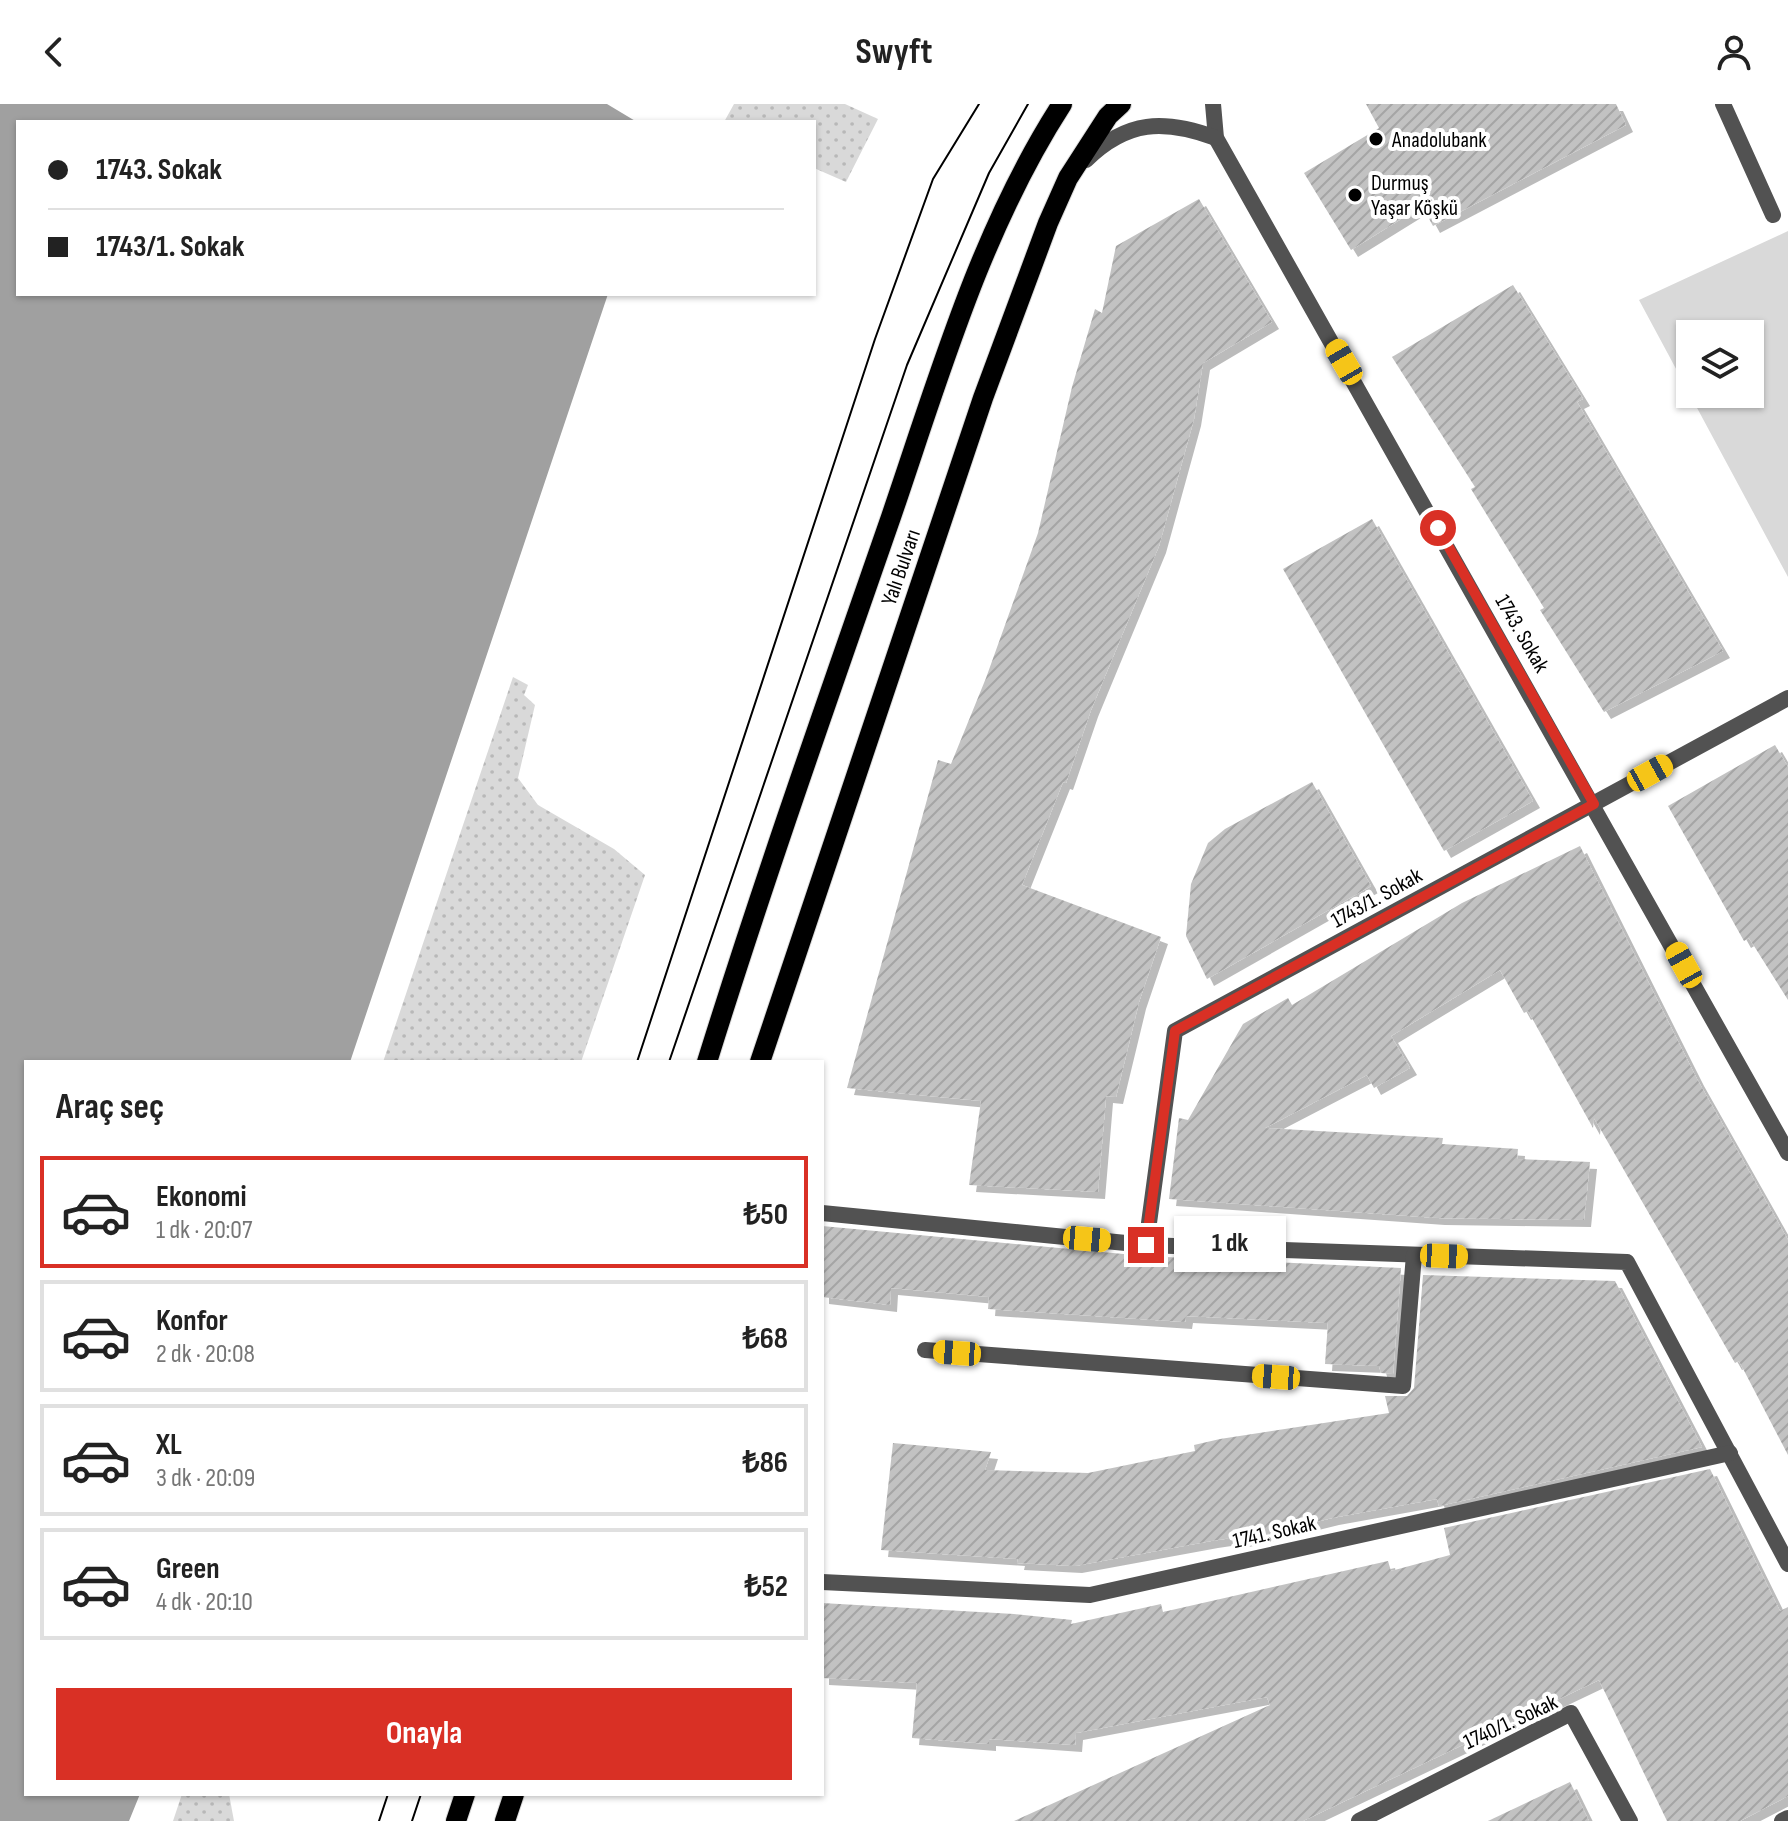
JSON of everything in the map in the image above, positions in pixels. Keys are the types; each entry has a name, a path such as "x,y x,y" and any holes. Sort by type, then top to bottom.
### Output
{"main road":[{"name":"Yalı Bulvarı","path":"708,1060 765,882 980,265 1030,153 1062,104"},
{"name":"Yalı Bulvarı","path":"761,1060 983,398 1068,178 1108,116 1121,104"},
{"path":"456,1821 464,1796"},
{"path":"505,1821 513,1796"}],"street":[{"name":"1743. Sokak","path":"1213,104 1216,138 1788,1153"},
{"path":"1723,104 1773,215"},
{"path":"1068,178 1100,146 1132,129 1164,123 1216,138"},
{"name":"1743/1. Sokak","path":"1146,1245 1175,1031 1788,698"},
{"path":"824,1213 1146,1245 1627,1262 1788,1564"},
{"path":"925,1350 1403,1386 1414,1255"},
{"name":"1741. Sokak","path":"824,1582 1090,1595 1730,1453"},
{"name":"1740/1. Sokak","path":"1359,1821 1571,1713 1630,1821"},
{"path":"1782,1821 1788,1818"}],"shaded area":[{"path":"0,104 607,104 634,120 16,120 16,296 607,296 351,1060 24,1060 24,1796 139,1796 129,1821 0,1821"},
{"path":"734,104 845,104 878,119 846,182 816,169 816,120 725,120"},
{"path":"1788,231 1788,577 1697,408 1764,408 1764,320 1676,320 1676,369 1639,300"},
{"path":"513,677 528,685 524,695 535,705 518,778 538,805 614,849 645,875 582,1060 384,1060"},
{"path":"181,1796 229,1796 234,1821 173,1821"}],"building":[{"path":"1366,104 1616,104 1626,125 1433,226 1422,206 1351,250 1304,173 1379,128"},
{"path":"1199,199 1272,322 1203,363 1194,419 1159,546 1091,710 1066,783 1063,782 1022,885 1161,937 1139,1002 1116,1097 1106,1096 1098,1192 969,1185 981,1101 847,1088 938,760 951,764 986,678 1038,533 1072,387 1095,309 1102,313 1116,246"},
{"path":"1513,285 1583,399 1577,402 1723,651 1604,712 1540,610 1544,608 1471,489 1475,487 1392,357"},
{"path":"1372,519 1533,801 1444,851 1283,569"},
{"path":"1775,745 1788,767 1788,1000 1749,938 1744,941 1668,806"},
{"path":"1312,782 1371,886 1207,979 1186,936 1191,884 1208,843 1225,829"},
{"path":"1580,846 1697,1079 1788,1240 1788,1455 1739,1361 1735,1363 1594,1118 1593,1128 1528,1011 1524,1013 1500,970 1391,1036 1410,1068 1374,1088 1367,1075 1265,1128 1443,1138 1442,1144 1518,1149 1517,1159 1590,1162 1584,1220 1438,1218 1169,1199 1179,1118 1188,1120 1243,1024 1288,998 1292,1005 1462,903"},
{"path":"824,1226 1145,1256 1401,1268 1393,1374 1381,1373 1379,1366 1325,1364 1328,1323 1186,1316 1185,1322 988,1309 989,1297 891,1288 890,1305 824,1297"},
{"path":"1423,1275 1615,1281 1702,1447 1439,1506 1437,1499 1332,1518 1238,1541 1238,1537 1211,1541 1075,1566 881,1550 893,1443 991,1452 985,1470 1088,1473 1195,1451 1194,1445 1220,1439 1389,1413 1385,1396 1407,1396 1414,1388"},
{"path":"1710,1469 1780,1611 1788,1607 1788,1796 1740,1821 1667,1821 1599,1680 1303,1821 1014,1821 1270,1705 1267,1697 1076,1733 1075,1745 989,1739 989,1744 912,1738 917,1683 824,1678 824,1603 1014,1614 1072,1620 1071,1624 1161,1604 1163,1612 1388,1561 1391,1571 1450,1555 1444,1528"},
{"path":"1570,1782 1589,1821 1488,1821"}],"tram line":[{"path":"638,1060 875,339 933,179 979,104"},
{"path":"670,1060 907,365 989,173 1028,104"},
{"path":"379,1821 387,1796"},
{"path":"412,1821 420,1796"}],"place":[{"name":"Anadolubank","path":"1376,139"},
{"name":"Durmuş Yaşar Köşkü","path":"1355,195"}],"route":[{"path":"1146,1245 1175,1031 1594,804 1438,528"}]}
